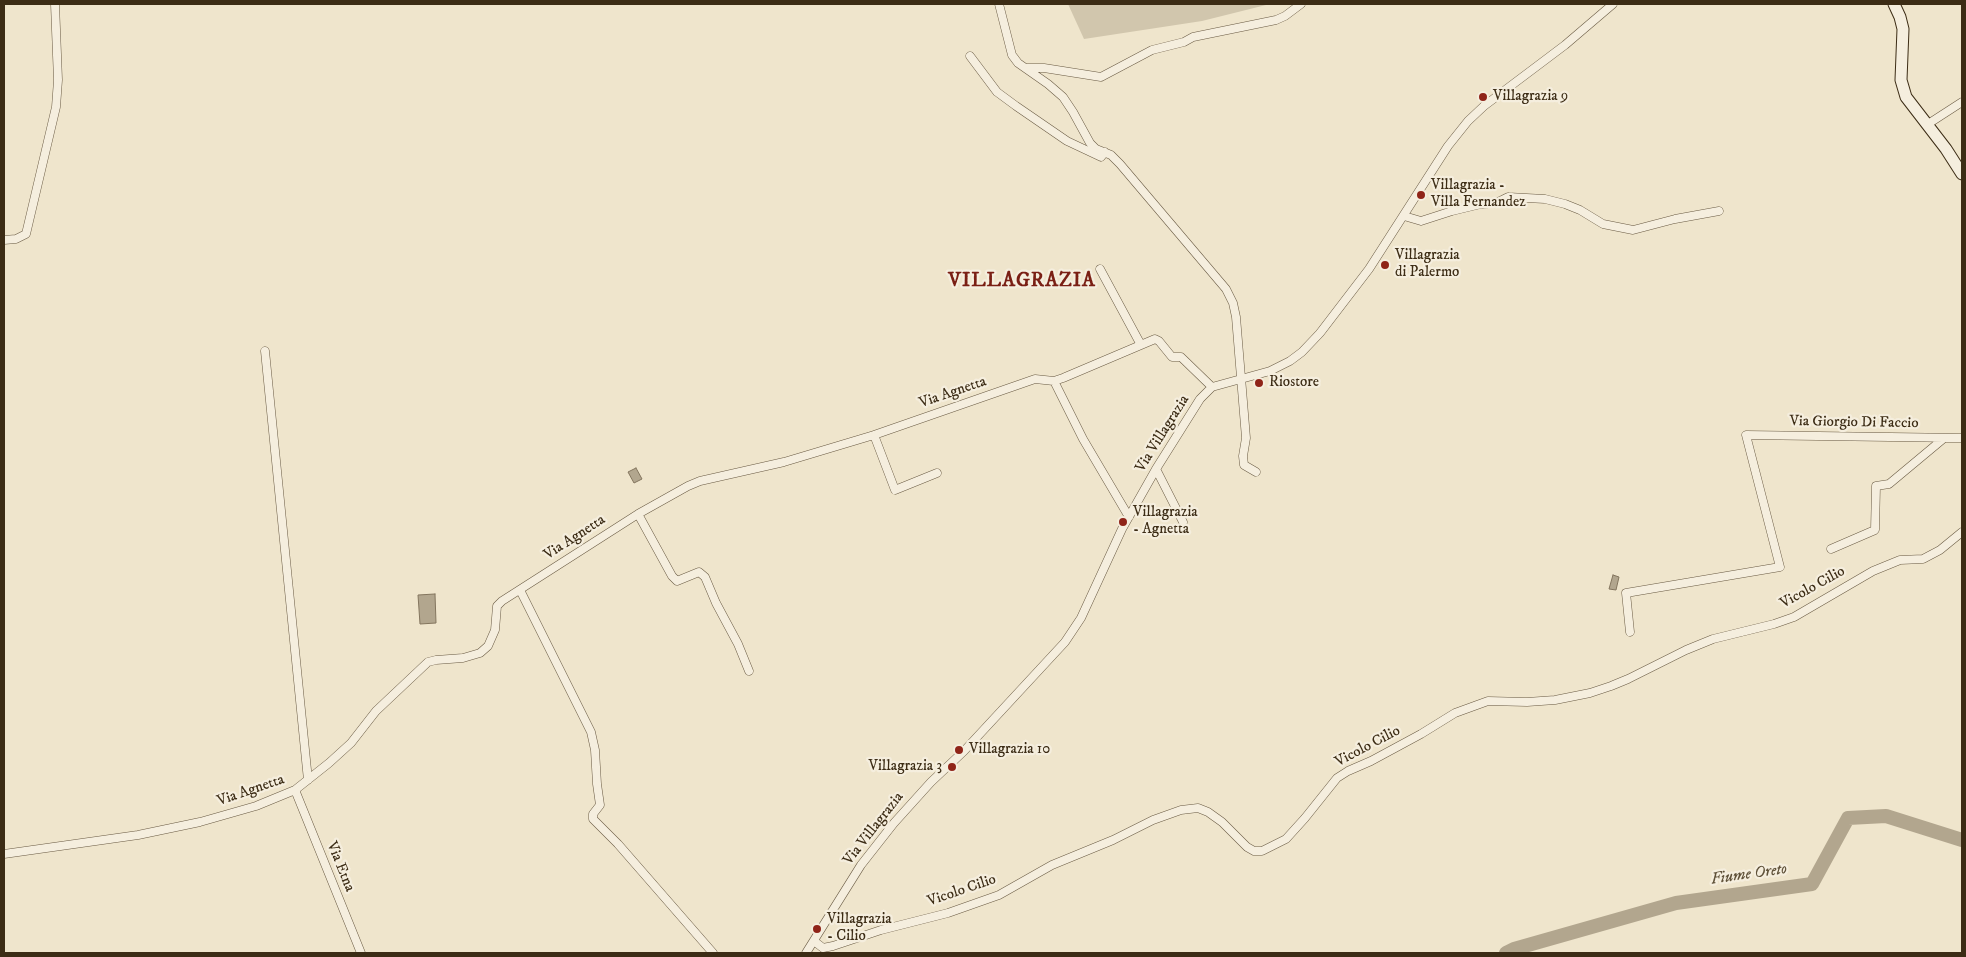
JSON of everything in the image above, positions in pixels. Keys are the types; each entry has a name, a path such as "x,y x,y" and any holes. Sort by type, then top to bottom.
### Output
{"main road":[{"path":"1894,4 1903,29 1901,80 1906,97 1928,124 1962,174"}],"street":[{"path":"4,240 26,234 56,107 58,80 55,4"},
{"path":"999,4 1012,55 1018,63 1063,97 1090,143 1096,149 1111,155 1120,164 1226,289 1234,303 1246,438 1243,456 1244,465 1256,472"},
{"path":"1026,68 1044,68 1101,76 1152,50 1209,33 1276,20 1301,4"},
{"path":"1212,387 1279,368 1302,352 1320,333 1370,269 1448,146 1468,121 1490,101 1565,45 1613,4"},
{"path":"970,56 997,92 1016,106 1067,141 1101,157 1105,152"},
{"path":"1928,124 1962,102"},
{"path":"1404,216 1421,222 1452,211 1481,204 1496,203 1508,197 1517,197 1544,199 1564,204 1580,210 1603,224 1633,230 1719,210"},
{"path":"1100,269 1141,345"},
{"name":"Via Agnetta","path":"4,854 138,836 200,822 256,806 295,790 351,743 376,711 428,662 464,658 480,653 492,639 497,606 638,514 688,486 784,462 874,434 1035,378 1054,381 1155,340 1159,341 1172,357 1181,357 1212,387"},
{"path":"265,351 308,780"},
{"path":"1054,381 1083,439 1129,517"},
{"name":"Via Villagrazia","path":"806,953 861,865 894,822 930,782 964,751 1065,642 1081,618 1096,582 1156,469 1200,399 1212,387"},
{"path":"874,434 894,490 937,473"},
{"name":"Via Giorgio Di Faccio","path":"1630,632 1626,593 1780,567 1746,435 1962,438"},
{"path":"1831,549 1875,530 1876,486 1889,484 1943,438"},
{"path":"1156,469 1183,522"},
{"path":"638,514 672,576 677,580 699,572 705,577 749,671"},
{"name":"Vicolo Cilio","path":"814,941 823,951 881,930 948,913 998,895 1052,865 1114,840 1153,820 1181,810 1198,808 1208,812 1222,822 1247,847 1254,851 1262,852 1286,839 1336,778 1348,770 1371,761 1421,734 1455,712 1488,701 1528,702 1555,700 1590,693 1628,680 1686,650 1713,640 1794,617 1873,571 1900,560 1923,558 1940,550 1962,532"},
{"path":"520,590 591,732 595,750 596,784 600,799 600,805 593,814 593,819 618,844 713,953"},
{"name":"Via Etna","path":"295,790 361,953"}],"shaded area":[{"path":"1068,4 1270,4 1202,21 1084,39"},
{"path":"636,468 642,479 634,483 628,472"},
{"path":"1613,575 1619,577 1616,590 1609,589"},
{"path":"435,594 436,623 420,624 418,595"}],"waterway":[{"name":"Fiume Oreto","path":"1506,953 1514,949 1676,903 1812,884 1848,818 1886,816 1962,840"}],"place":[{"name":"Villagrazia 9","path":"1483,97"},
{"name":"Villagrazia - Villa Fernandez","path":"1421,195"},
{"name":"Villagrazia di Palermo","path":"1385,265"},
{"name":"Riostore","path":"1259,383"},
{"name":"Villagrazia - Agnetta","path":"1123,522"},
{"name":"Villagrazia 10","path":"959,750"},
{"name":"Villagrazia 3","path":"952,767"},
{"name":"Villagrazia - Cilio","path":"817,929"}],"district":[{"name":"VILLAGRAZIA","path":"1022,282"}]}
